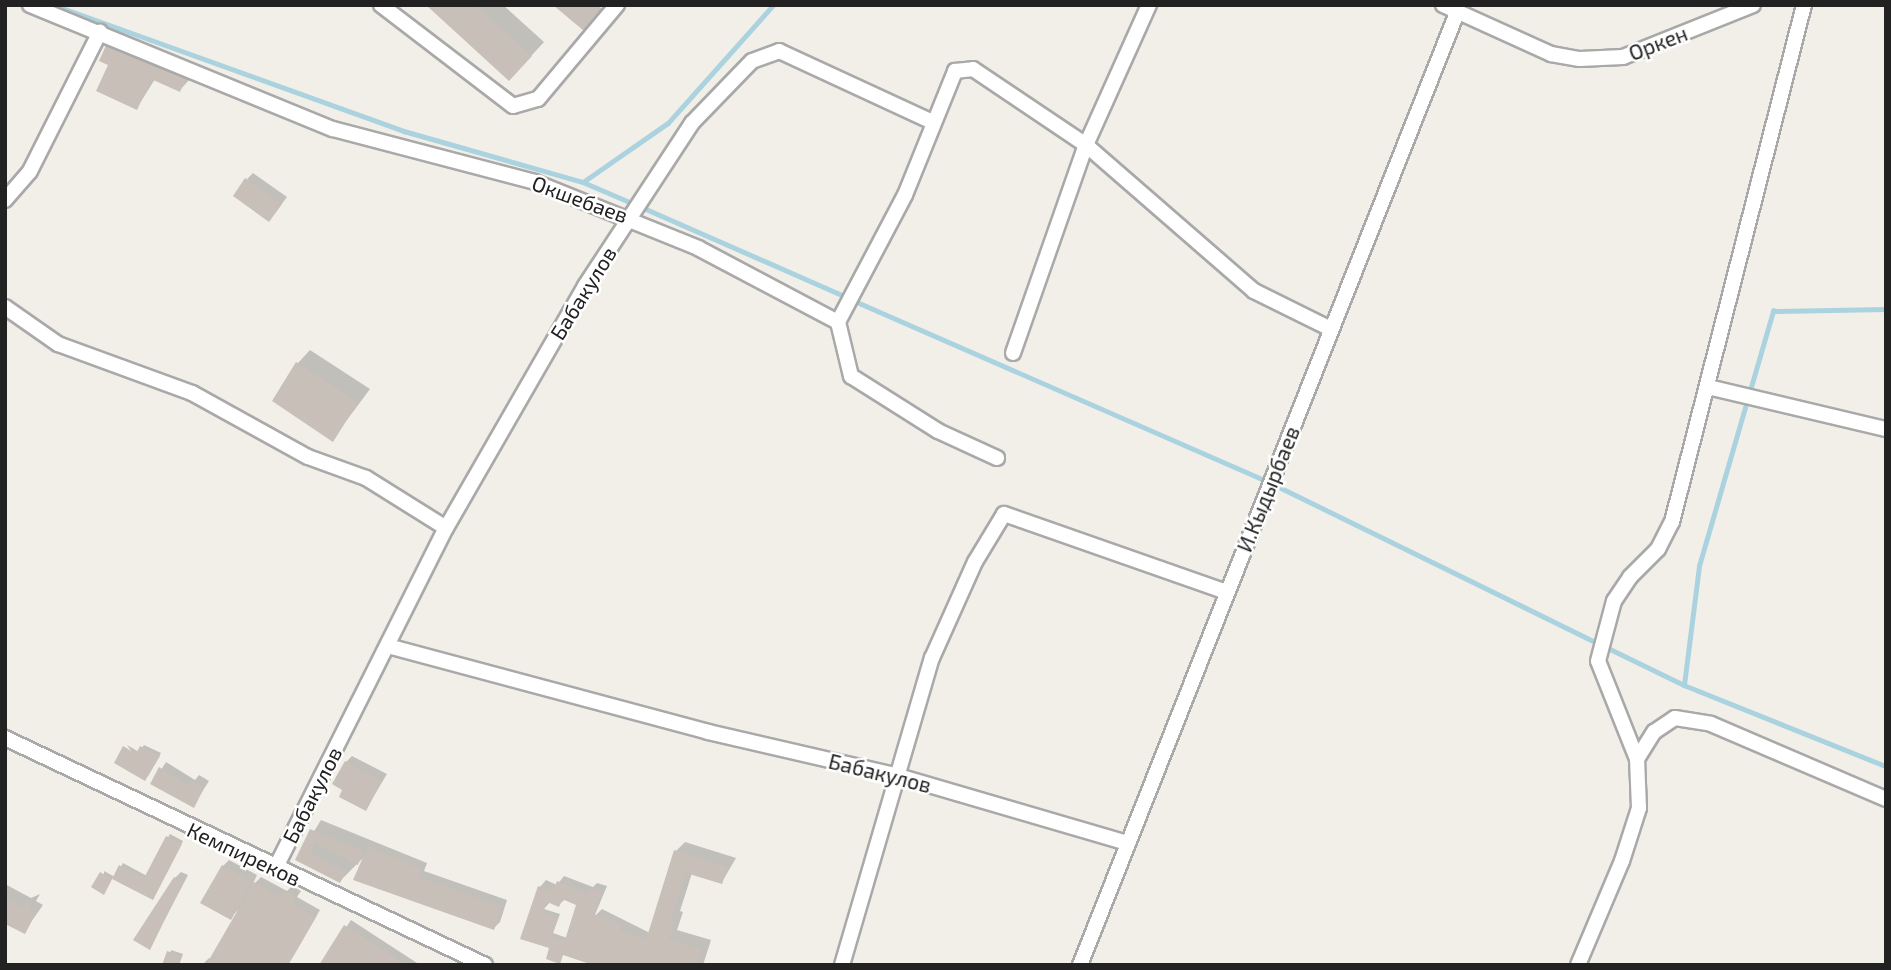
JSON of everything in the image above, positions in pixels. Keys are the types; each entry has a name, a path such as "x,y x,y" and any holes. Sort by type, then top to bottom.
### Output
{"street":[{"name":"Окшебаев","path":"30,5 333,129 535,182 632,217 838,322"},
{"path":"381,5 513,106 538,99 617,5"},
{"path":"1013,353 1086,145 1149,5"},
{"name":"Оркен","path":"1443,5 1551,54 1580,59 1623,57 1754,5"},
{"path":"1578,965 1622,861 1639,808 1637,760 1598,661 1614,601 1630,577 1658,549 1672,522 1804,5"},
{"name":"И.Кыдырбаев","path":"1080,965 1457,13"},
{"path":"5,200 30,171 100,32"},
{"name":"Бабакулов","path":"275,869 446,528 585,286 692,123 752,61 779,51 933,122"},
{"path":"997,458 938,431 851,376 838,322 905,195 954,71 973,69 1086,145 1254,291 1331,329"},
{"path":"5,307 58,344 192,393 308,457 366,478 446,528"},
{"path":"1708,387 1886,429"},
{"path":"842,965 932,658 975,562 1004,514 1227,592"},
{"name":"Бабакулов","path":"387,646 708,732 898,776 1127,843"},
{"path":"1637,760 1654,732 1675,718 1711,724 1886,799"},
{"name":"Кемпиреков","path":"5,738 275,869 485,965"}],"building":[{"path":"426,5 476,5 532,56 509,81"},
{"path":"553,5 598,5 602,9 584,31"},
{"path":"108,41 187,76 180,92 151,79 137,110 96,91 108,65 99,61"},
{"path":"245,178 282,204 269,222 233,196"},
{"path":"296,362 358,402 333,442 272,401"},
{"path":"123,746 136,754 140,746 160,756 145,781 114,763"},
{"path":"345,761 382,781 366,811 339,797 342,790 332,784"},
{"path":"159,767 188,785 192,780 204,788 194,808 150,784"},
{"path":"310,829 363,851 358,865 315,843 311,854 346,872 340,883 295,860"},
{"path":"166,836 182,844 153,900 112,879 119,865 144,878"},
{"path":"368,846 422,869 419,877 502,906 494,930 353,880"},
{"path":"674,850 728,867 722,884 686,873 671,920 675,921 669,939 702,950 697,965 593,965 563,955 560,964 546,959 549,948 520,939 538,886 553,891 557,881 588,893 590,888 602,892 594,914 622,924 620,930 646,940","holes":["562,899 576,905 565,940 552,936 558,917 543,912 547,902 559,907"]},
{"path":"222,865 252,882 231,920 200,903"},
{"path":"100,872 112,879 104,895 91,887"},
{"path":"174,877 183,882 150,950 133,940"},
{"path":"254,882 281,897 284,891 296,897 292,904 316,917 297,950 288,965 206,965"},
{"path":"5,898 22,907 26,901 32,904 28,911 35,915 25,934 5,924"},
{"path":"344,925 386,951 404,965 319,965"},
{"path":"167,951 182,956 178,965 162,965"}],"waterway":[{"path":"54,5 404,131 583,182 634,204"},
{"path":"583,182 668,123 773,5"},
{"path":"646,209 844,296"},
{"path":"857,302 1266,481"},
{"path":"1684,685 1699,566 1773,311 1886,309"},
{"path":"1275,485 1597,643"},
{"path":"1606,647 1684,685 1886,766"}]}
